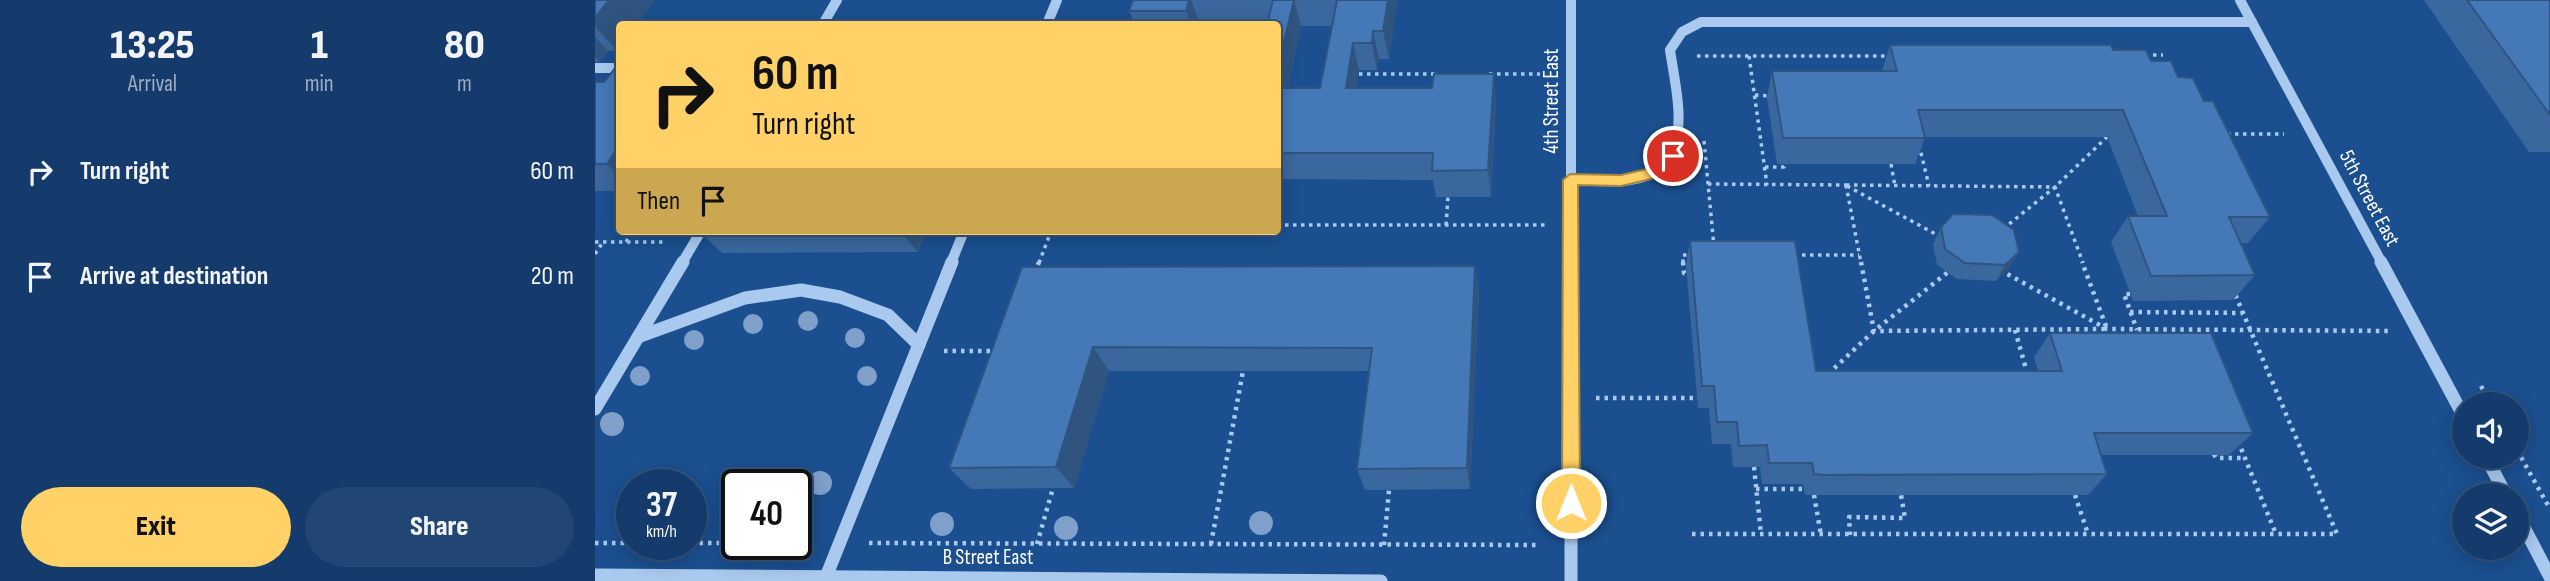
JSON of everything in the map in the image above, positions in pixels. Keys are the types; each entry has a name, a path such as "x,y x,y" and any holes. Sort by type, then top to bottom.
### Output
{"street":[{"path":"825,21 837,0"},
{"path":"1048,21 1057,0"},
{"name":"4th Street East","path":"1571,0 1571,581"},
{"name":"5th Street East","path":"2240,0 2452,395"},
{"path":"1570,180 1621,180 1651,174 1673,156 1679,132 1670,50 1675,38 1686,28 1701,22 2252,22"},
{"path":"595,68 616,68"},
{"path":"595,409 699,235"},
{"path":"827,577 962,235"},
{"path":"638,337 745,298 801,290 840,297 888,315 919,345"},
{"path":"2529,537 2550,577"},
{"name":"B Street East","path":"595,575 1381,581"}],"path":[{"path":"2137,55 2162,55"},
{"path":"1697,69 1696,56 1899,56"},
{"path":"1749,56 1767,185"},
{"path":"1886,56 1888,64"},
{"path":"1359,74 1446,74"},
{"path":"1483,74 1571,74"},
{"path":"1755,95 1777,98"},
{"path":"1703,133 1715,255"},
{"path":"2223,134 2312,134"},
{"path":"1917,137 1929,186"},
{"path":"1992,237 2055,187 2107,137"},
{"path":"1765,167 1784,167 1784,164"},
{"path":"1891,164 1895,186"},
{"path":"1708,184 2055,187"},
{"path":"1846,185 1948,242"},
{"path":"1846,185 1874,331"},
{"path":"2055,187 2107,330"},
{"path":"1446,225 1448,197"},
{"path":"1281,225 1570,225"},
{"path":"626,242 630,235"},
{"path":"1033,279 1050,235"},
{"path":"595,242 673,242"},
{"path":"595,254 603,242"},
{"path":"1687,274 1684,273 1683,255 1704,255"},
{"path":"1793,263 1792,255 1859,255"},
{"path":"1826,376 1874,331 1960,262"},
{"path":"1993,267 2107,330"},
{"path":"2130,294 2124,294 2137,330"},
{"path":"1692,534 2337,534 2251,330 2234,294 2230,294"},
{"path":"2130,312 2243,313"},
{"path":"2015,330 2029,381"},
{"path":"2052,330 2055,339"},
{"path":"2193,330 2198,342"},
{"path":"1874,331 2418,331"},
{"path":"932,352 1006,351"},
{"path":"1211,544 1244,371"},
{"path":"1570,398 1697,398"},
{"path":"2236,435 2276,534"},
{"path":"2214,454 2216,458 2245,458"},
{"path":"1753,467 1761,534"},
{"path":"2528,469 2550,509"},
{"path":"1037,544 1053,488"},
{"path":"1756,489 1804,489"},
{"path":"1384,545 1389,490"},
{"path":"1814,495 1821,535"},
{"path":"1850,535 1849,517 1905,518 1901,495"},
{"path":"2075,495 2088,534"},
{"path":"860,535 865,543 1536,545"},
{"path":"595,543 616,543"}],"building":[{"path":"595,0 609,0 595,18"},
{"path":"1133,0 1189,0 1186,11 1129,11"},
{"path":"1273,0 1294,0 1281,55 1281,21 1268,21"},
{"path":"1337,0 1388,0 1383,31 1373,31 1372,43 1353,43 1346,88 1432,88 1434,74 1494,74 1488,170 1432,171 1433,153 1281,153 1281,88 1320,88"},
{"path":"2467,0 2550,0 2550,115"},
{"path":"1890,45 2111,45 2113,50 2146,50 2151,61 2171,61 2178,77 2193,78 2204,101 2213,101 2270,217 2229,217 2255,275 2151,276 2128,216 2167,216 2123,110 1918,110 1925,138 1783,138 1772,71 1897,71"},
{"path":"616,67 616,150 607,164 595,164 595,82 604,82"},
{"path":"1953,214 1992,215 2014,230 2019,252 2005,265 1965,263 1945,249 1941,227"},
{"path":"1690,241 1795,241 1816,371 2062,371 2050,333 2211,333 2253,433 2094,433 2107,474 1823,475 1814,474 1812,463 1769,463 1767,445 1739,446 1737,422 1717,422 1714,386 1702,386"},
{"path":"1475,266 1467,468 1357,469 1372,348 1093,347 1056,467 949,468 1022,267"}],"route":[{"path":"1571,503 1570,180 1621,180 1651,174 1673,156"}]}
